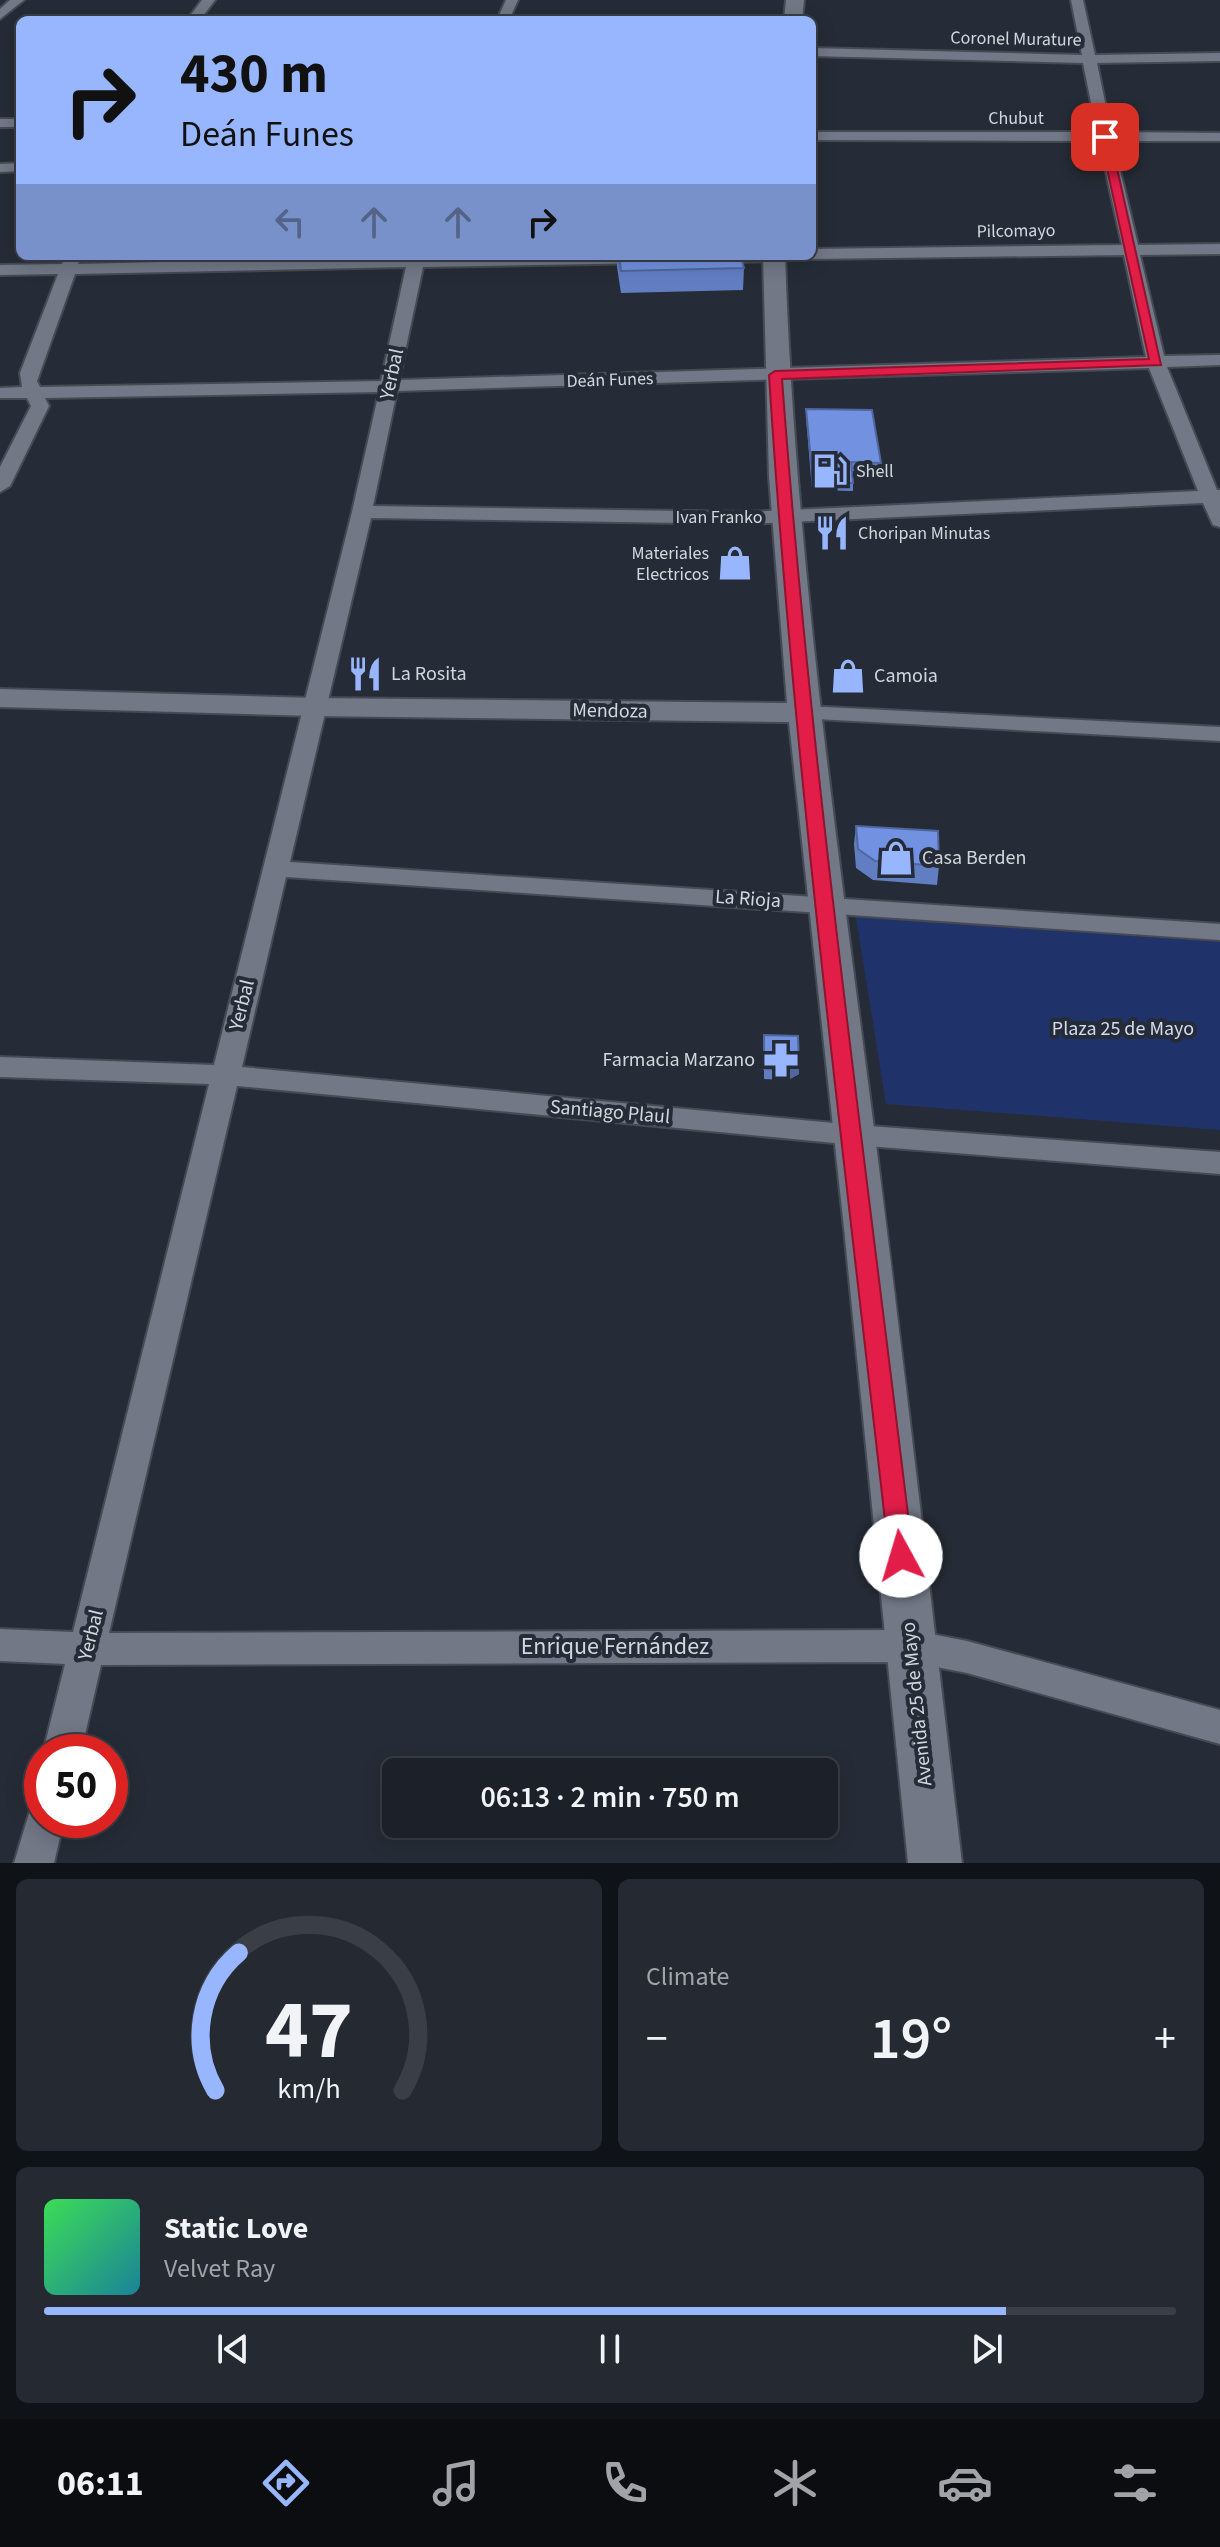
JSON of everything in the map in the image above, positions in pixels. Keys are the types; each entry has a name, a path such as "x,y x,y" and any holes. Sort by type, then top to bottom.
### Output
{"main road":[{"name":"Avenida 25 de Mayo","path":"771,260 785,517 825,904 855,1135 935,1863"},
{"name":"Mendoza","path":"0,698 313,707 806,713"}],"street":[{"path":"0,15 18,0"},
{"path":"196,16 209,0"},
{"path":"1077,0 1156,362 1216,497 1220,521"},
{"name":"Coronel Murature","path":"816,52 1090,59 1220,57"},
{"name":"Chubut","path":"816,136 1220,137"},
{"name":"Pilcomayo","path":"816,254 1220,249"},
{"path":"0,270 70,263 330,260"},
{"name":"Yerbal","path":"67,1734 362,512 417,260"},
{"path":"0,486 40,406 28,381 29,373 70,263"},
{"name":"Deán Funes","path":"0,393 389,386 1220,360"},
{"name":"Ivan Franko","path":"362,512 785,517 1216,497"},
{"name":"Mendoza","path":"806,713 1220,734"},
{"name":"La Rioja","path":"276,869 1220,932"},
{"name":"Santiago Plaul","path":"0,1067 224,1075 855,1135 1220,1163"},
{"name":"Enrique Fernández","path":"0,1645 88,1649 911,1646 967,1657 1220,1727"},
{"path":"34,1863 40,1838"}],"green space":[{"name":"Plaza 25 de Mayo","path":"856,917 1220,942 1220,1130 886,1104"}],"building":[{"path":"620,260 742,260 744,268 621,271"},
{"path":"806,409 872,410 881,463 851,462 853,483 813,482"},
{"path":"856,826 938,831 939,866 875,861 858,849"},
{"name":"Farmacia Marzano","path":"764,1035 798,1036 799,1064 789,1070 764,1069"}],"place":[{"name":"Shell","path":"830,471"},
{"name":"Choripan Minutas","path":"832,533"},
{"name":"Materiales Electricos","path":"735,563"},
{"name":"La Rosita","path":"365,674"},
{"name":"Camoia","path":"848,676"},
{"name":"Casa Berden","path":"896,858"},
{"name":"Farmacia Marzano","path":"781,1060"}],"route":[{"path":"901,1556 855,1135 825,904 785,517 775,375 1156,362 1105,137"}]}
